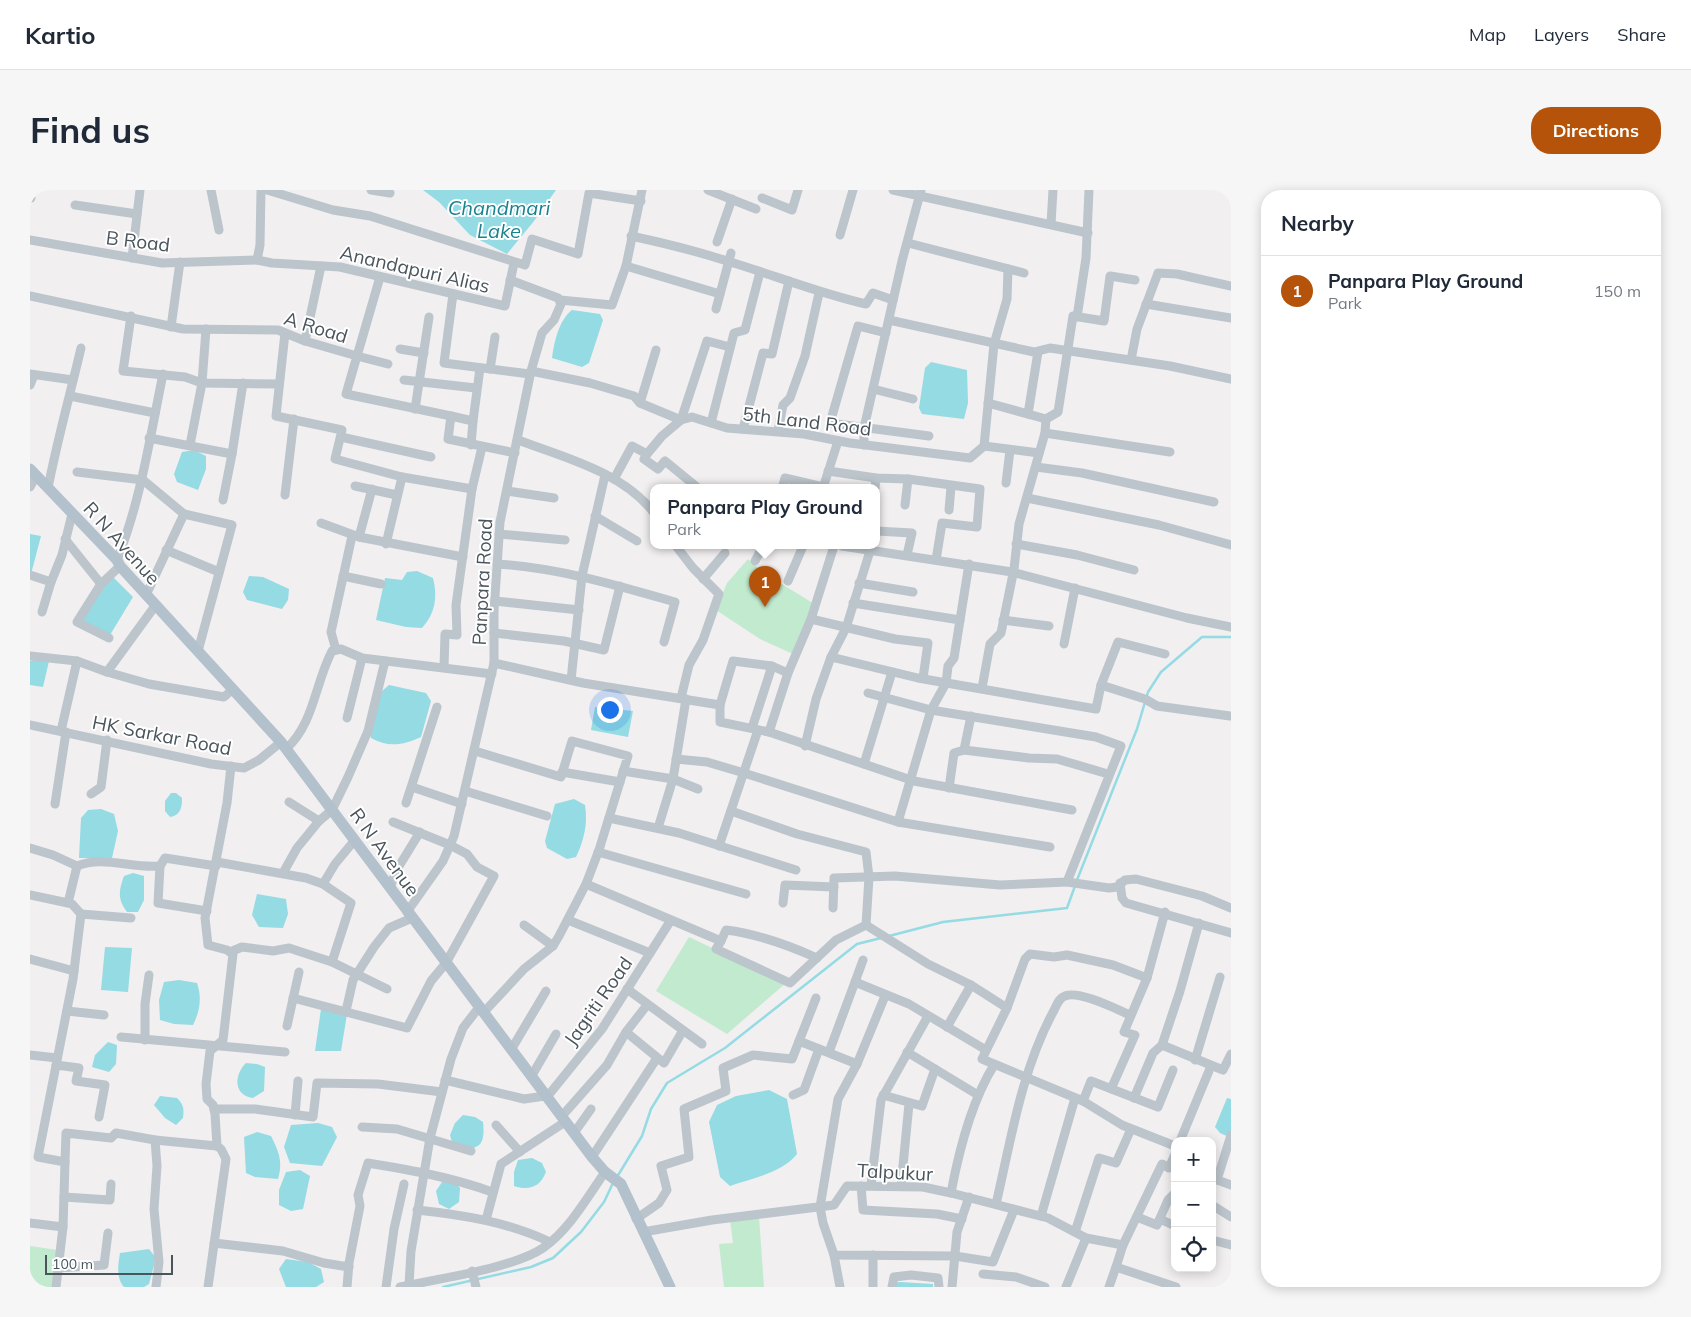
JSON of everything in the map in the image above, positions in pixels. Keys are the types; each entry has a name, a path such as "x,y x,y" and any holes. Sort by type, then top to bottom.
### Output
{"main road":[{"name":"R N Avenue","path":"33,472 284,745 531,1077 592,1157 612,1177 636,1219 670,1287"}],"street":[{"path":"132,258 140,190"},
{"path":"211,190 219,230"},
{"path":"257,260 260,245 261,190"},
{"path":"267,190 332,210 389,221 445,238 514,263 526,265 532,239 578,254 589,193 641,201"},
{"path":"371,190 390,192"},
{"path":"510,280 560,300 612,304 626,266 642,190"},
{"path":"708,190 756,209"},
{"path":"762,198 792,210 798,190"},
{"path":"840,235 853,190"},
{"path":"893,190 920,193 1088,233"},
{"path":"1051,224 1053,190"},
{"path":"1076,317 1086,258 1089,190"},
{"path":"864,445 864,428 920,193"},
{"path":"718,242 732,200"},
{"path":"75,205 137,214"},
{"path":"631,236 730,257 760,272 819,292 866,304 873,293 894,300"},
{"name":"B Road","path":"30,240 162,263 257,260 272,263"},
{"path":"908,243 1024,273"},
{"path":"716,309 730,257"},
{"path":"171,327 180,262"},
{"name":"Anandapuri Alias","path":"272,263 340,267 505,306 514,263"},
{"path":"305,341 321,266"},
{"path":"626,266 720,294"},
{"path":"1008,269 1007,299 994,344 984,446 1039,453"},
{"path":"711,423 734,333 745,330 760,272"},
{"path":"1131,360 1137,329 1158,273 1177,274 1231,286"},
{"path":"988,403 1046,419 1058,412 1073,316 1104,321 1110,276 1136,280"},
{"path":"380,277 357,356 388,364"},
{"path":"743,429 763,353 772,354 789,281"},
{"path":"778,432 784,405 790,398 804,356 819,292"},
{"name":"5th Land Road","path":"453,294 444,363 531,372 590,383 634,396 640,403 681,420 692,417 727,428 778,432 970,458 984,446"},
{"name":"A Road","path":"30,296 131,316 171,327 278,330 305,341 357,356 346,394 473,421"},
{"name":"Panpara Road","path":"410,915 443,861 450,845 475,751 494,663 499,534 507,491 531,372 542,333 554,320 560,300"},
{"path":"1146,304 1231,318"},
{"path":"131,316 123,371 185,377 202,384 279,384"},
{"path":"416,409 429,316"},
{"path":"889,320 1038,352 1050,348 1170,366 1231,379"},
{"path":"886,333 858,326 830,423 929,436"},
{"path":"190,445 202,384 206,329"},
{"path":"285,333 276,416 342,430 335,459 402,477 472,489"},
{"path":"471,445 476,388 495,337"},
{"path":"693,484 665,461 658,469 644,459 662,436 681,420 707,341 730,347"},
{"path":"48,488 58,434 70,396 81,348"},
{"path":"400,349 424,353"},
{"path":"640,403 656,350"},
{"path":"1028,414 1038,352"},
{"path":"30,385 32,374 73,380"},
{"path":"109,638 77,622 101,584 118,563 143,480 149,438 163,374"},
{"path":"404,380 476,388"},
{"path":"223,500 243,383"},
{"path":"873,389 913,399"},
{"path":"70,396 155,413"},
{"path":"451,416 448,439 515,453"},
{"path":"285,495 294,419"},
{"path":"982,688 990,644 1001,633 1018,524 1036,467 1045,433 1046,419"},
{"path":"1045,433 1170,452"},
{"path":"341,436 431,457"},
{"path":"149,438 232,454"},
{"path":"518,440 610,477 644,500 650,508"},
{"path":"824,484 838,441"},
{"path":"570,680 576,643 582,576 595,516 610,477 632,446 647,454"},
{"path":"444,667 445,634 457,635 456,605 472,489 482,447"},
{"path":"1006,483 1010,450"},
{"path":"1036,467 1091,475 1214,502"},
{"path":"828,471 980,489 977,527 942,523 936,560"},
{"path":"30,487 33,472"},
{"path":"76,472 143,480 184,514 232,524 198,651"},
{"path":"386,544 402,477"},
{"path":"783,484 785,478 810,484"},
{"path":"875,484 876,478"},
{"path":"905,506 908,479"},
{"path":"355,486 397,495"},
{"path":"949,510 951,486"},
{"path":"372,489 343,576 331,632 336,650 341,649 362,658 492,674"},
{"path":"507,491 554,498"},
{"path":"1027,498 1159,525 1231,545"},
{"path":"42,612 62,555 72,514"},
{"path":"146,595 184,514"},
{"path":"595,516 637,542"},
{"path":"321,523 355,537 463,557"},
{"path":"880,531 912,533 908,556"},
{"path":"499,534 565,540"},
{"path":"65,539 101,584"},
{"path":"1016,544 1077,555 1134,570"},
{"path":"658,828 676,758 689,665 703,640 718,594 678,549"},
{"path":"755,561 761,549"},
{"path":"788,581 802,549"},
{"path":"770,732 788,673 811,619 833,549"},
{"path":"856,549 969,564 1012,572 1231,627"},
{"path":"166,550 219,572"},
{"path":"805,746 816,700 831,657 846,628 870,552"},
{"path":"703,579 724,553"},
{"path":"497,564 538,567 582,576 675,602 664,642"},
{"path":"898,822 931,710 946,683 948,666 954,658 969,564"},
{"path":"30,575 51,582"},
{"path":"343,576 381,584"},
{"path":"859,583 913,592"},
{"path":"494,633 576,643 604,650 620,586"},
{"path":"1064,644 1075,588"},
{"path":"495,601 579,610"},
{"path":"853,603 960,620"},
{"path":"107,672 155,606"},
{"path":"811,619 894,639 928,643 923,678"},
{"path":"1003,620 1049,626"},
{"path":"831,657 946,683 1096,709 1101,685 1118,642 1165,654"},
{"name":"HK Sarkar Road","path":"30,725 244,768 297,739 308,716 326,661 332,651 336,650"},
{"path":"30,656 76,660 107,672 150,684 224,697 233,689"},
{"path":"347,718 362,658"},
{"path":"55,804 63,732 76,660"},
{"path":"283,873 291,857 319,821 332,810 368,730 385,661"},
{"path":"788,673 772,666 733,661 720,704 720,722 770,732 805,746 911,780 1072,810"},
{"path":"494,663 570,680 720,704"},
{"path":"719,846 744,773 772,666"},
{"path":"864,764 892,672"},
{"path":"1101,685 1145,699 1157,706 1230,716"},
{"path":"868,693 885,696 931,710 1096,737 1121,746 1108,774 1075,883"},
{"path":"406,802 437,707"},
{"path":"964,750 971,716"},
{"path":"91,794 101,787 107,740"},
{"path":"475,751 561,777 572,741 628,756 586,884 553,946 524,969 463,1028 445,1080 430,1138 404,1286 520,1259 542,1249 612,1177"},
{"path":"949,788 954,753 964,750 1029,758 1057,759 1108,774"},
{"path":"676,758 707,762 898,822 1050,847"},
{"path":"216,1146 214,1109 208,1098 206,1084 210,1051 223,1040 233,954 208,945 205,932 207,911 227,803 231,766"},
{"path":"623,771 672,779 698,789"},
{"path":"562,772 620,782"},
{"path":"412,787 462,804"},
{"path":"465,791 547,816"},
{"path":"289,802 319,821"},
{"path":"731,811 797,834 866,852 869,877 866,925"},
{"path":"609,818 658,828 796,870"},
{"path":"293,998 346,1010 407,1028 431,982 446,963 494,876 477,867 467,854 420,832 393,822"},
{"path":"390,888 396,871 420,832"},
{"path":"323,884 335,864 354,841"},
{"path":"30,848 53,855 77,866 84,863 98,862 148,867 160,866"},
{"path":"598,852 746,894"},
{"path":"207,911 158,903 160,866 164,858 283,873 323,884 351,902 332,962"},
{"path":"68,903 77,866"},
{"path":"833,908 834,878 895,876 1000,886 1075,883 1109,888 1117,887 1125,880 1136,879 1202,896 1231,908"},
{"path":"586,884 642,906 721,941"},
{"path":"1120,884 1122,898 1126,902 1231,933"},
{"path":"783,903 785,885 834,887"},
{"path":"30,895 72,904 81,914 131,918"},
{"path":"1111,1089 1135,1035 1124,1032 1147,978 1165,912"},
{"path":"65,1162 34,1156 67,1011 81,914"},
{"path":"346,1010 356,975 374,947 389,928 410,915"},
{"path":"568,920 650,953"},
{"name":"Jagriti Road","path":"546,1096 602,1029 671,920"},
{"path":"1134,1098 1153,1053 1162,1045 1199,923"},
{"path":"524,925 553,946"},
{"path":"817,958 786,944 726,930 716,949 790,983 817,958 836,940 866,925"},
{"path":"866,925 928,964 971,985 1007,1008"},
{"path":"230,952 242,947 273,951 288,948 332,962 387,989"},
{"path":"1147,978 1113,965 1067,955 1054,957 1030,954 1025,959 1007,1008 982,1059 1025,1079 1079,1100 1171,1151"},
{"path":"30,959 74,971"},
{"path":"829,1052 863,960"},
{"path":"287,1026 299,972"},
{"path":"145,1040 145,1004 149,975"},
{"path":"1195,1060 1220,976"},
{"path":"855,982 908,1004 986,1050"},
{"path":"947,1027 971,985"},
{"path":"627,989 682,1032 702,1044"},
{"path":"511,1050 546,990"},
{"path":"996,1204 1025,1079 1047,1025 1062,998 1071,994 1089,998 1130,1015"},
{"path":"840,1287 834,1255 823,1223 820,1207 838,1098 856,1064 885,996"},
{"path":"636,1219 659,1203 666,1190 661,1166 689,1157 684,1109 726,1091 723,1068 753,1055 792,1059 816,998"},
{"path":"486,1220 501,1164 564,1119 608,1065 626,1032 647,1005"},
{"path":"67,1011 104,1015"},
{"path":"871,1185 880,1100 928,1016"},
{"path":"626,1032 664,1063 682,1032"},
{"path":"531,1077 556,1034"},
{"path":"121,1037 285,1052"},
{"path":"799,1041 856,1064"},
{"path":"1162,1045 1223,1070 1231,1057"},
{"path":"793,1095 804,1090 819,1048"},
{"path":"907,1052 978,1095"},
{"path":"30,1055 79,1068 76,1081 105,1085 99,1117"},
{"path":"592,1157 657,1058"},
{"path":"951,1193 955,1170 978,1095 982,1084 994,1065"},
{"path":"1182,1137 1210,1066"},
{"path":"883,1095 909,1104 922,1106 935,1069"},
{"path":"1041,1216 1079,1100 1091,1081 1158,1107 1174,1070"},
{"path":"445,1080 524,1099 546,1096"},
{"path":"295,1115 298,1081"},
{"path":"214,1109 255,1109 313,1117 317,1083 378,1084 442,1092"},
{"path":"901,1186 909,1104"},
{"path":"574,1133 591,1109"},
{"path":"496,1125 520,1152"},
{"path":"362,1127 397,1129 471,1151"},
{"path":"1075,1232 1099,1158 1116,1163 1131,1129"},
{"path":"56,1287 63,1227 66,1133 112,1138 116,1133 155,1140 216,1146 221,1149 226,1159 208,1287"},
{"path":"1216,1176 1231,1135"},
{"path":"155,1140 157,1166 154,1208 159,1262 156,1287"},
{"path":"348,1287 349,1267 360,1206 358,1194 368,1163 424,1172 466,1182 492,1192"},
{"path":"1109,1287 1123,1245 1162,1164 1169,1168 1171,1163"},
{"path":"1216,1179 1231,1185"},
{"path":"64,1197 110,1200 111,1184"},
{"path":"386,1287 394,1229 404,1184"},
{"name":"Talpukur","path":"642,1232 712,1220 834,1205 847,1186 871,1185 923,1187 969,1197 1041,1216 1086,1238 1123,1245"},
{"path":"861,1186 863,1210 937,1214 962,1219"},
{"path":"952,1287 957,1232 969,1197"},
{"path":"1137,1217 1157,1225 1171,1197"},
{"path":"1216,1208 1231,1217"},
{"path":"417,1210 486,1220 550,1242"},
{"path":"834,1255 955,1256 993,1262 1014,1210"},
{"path":"1160,1219 1171,1224"},
{"path":"30,1223 63,1227"},
{"path":"58,1268 104,1265 108,1233"},
{"path":"1066,1287 1086,1238"},
{"path":"1216,1241 1231,1245"},
{"path":"214,1243 283,1252 324,1263 349,1267"},
{"path":"873,1255 873,1287"},
{"path":"1116,1267 1154,1284 1176,1287"},
{"path":"472,1271 476,1287"},
{"path":"983,1274 1016,1277 1045,1287"},
{"path":"892,1287 894,1277 911,1275 938,1278 939,1287"}],"green space":[{"path":"748,559 771,578 814,604 793,654 760,639 716,610 727,583"},
{"path":"689,937 786,983 727,1034 656,991"},
{"path":"759,1217 764,1287 724,1287 719,1244 733,1243 730,1220"},
{"path":"30,1246 58,1250 56,1287 30,1287"}],"water":[{"name":"Chandmari Lake","path":"423,190 556,190 507,254 470,235 439,202"},
{"path":"572,310 600,314 603,320 589,363 582,367 552,358 560,325"},
{"path":"931,362 967,370 968,403 964,419 922,414 919,408 925,368"},
{"path":"194,450 206,456 206,469 198,490 177,482 174,474 182,452"},
{"path":"30,534 41,536 31,574 30,574"},
{"path":"417,571 433,578 435,592 433,611 422,628 406,627 376,620 385,578 402,580 407,572"},
{"path":"110,574 133,597 110,635 80,624"},
{"path":"249,576 263,577 289,589 288,600 282,609 247,600 243,592"},
{"path":"30,661 49,661 43,687 30,685"},
{"path":"389,685 426,693 431,701 421,737 396,744 384,743 371,738 370,734 381,692"},
{"path":"595,707 633,711 628,737 591,730"},
{"path":"171,793 176,793 182,798 182,801 179,812 170,817 165,811 165,801"},
{"path":"574,799 585,805 586,825 576,857 567,859 547,848 545,841 555,804"},
{"path":"101,809 114,814 118,831 112,858 79,858 81,818 88,810"},
{"path":"133,873 144,876 144,900 138,912 127,912 120,899 120,890 124,876"},
{"path":"257,894 286,899 288,914 283,928 259,927 252,915"},
{"path":"105,947 132,948 128,992 101,990"},
{"path":"179,980 197,983 200,1004 193,1025 174,1024 160,1020 159,1000 164,982"},
{"path":"321,1009 347,1014 341,1051 315,1051"},
{"path":"108,1042 117,1045 116,1064 109,1072 92,1067 95,1055"},
{"path":"246,1063 265,1067 264,1091 253,1098 242,1093 238,1084 239,1073"},
{"path":"769,1090 787,1099 797,1154 791,1161 775,1170 730,1186 720,1177 709,1122 717,1105 736,1096"},
{"path":"160,1096 177,1098 181,1103 183,1118 176,1125 165,1118 154,1105"},
{"path":"1227,1098 1231,1099 1231,1138 1220,1133 1215,1127"},
{"path":"463,1115 475,1117 483,1122 483,1138 478,1146 473,1148 453,1146 450,1135 455,1123"},
{"path":"318,1123 332,1127 337,1137 322,1166 290,1163 284,1147 291,1125"},
{"path":"257,1132 271,1136 274,1142 280,1162 278,1179 255,1177 246,1173 244,1137"},
{"path":"532,1158 542,1163 546,1172 544,1177 537,1184 529,1188 514,1186 514,1172 518,1160"},
{"path":"300,1170 310,1176 303,1209 291,1211 279,1205 279,1190 286,1172"},
{"path":"442,1182 455,1182 460,1188 459,1202 449,1209 439,1204 436,1191"},
{"path":"149,1249 156,1258 149,1284 144,1287 124,1287 121,1283 118,1267 120,1253"},
{"path":"286,1259 308,1262 321,1269 324,1282 316,1287 286,1287 279,1269"},
{"path":"891,1283 933,1284 933,1287 890,1287"}],"waterway":[{"path":"1077,880 1137,729 1148,692 1161,672 1202,637 1231,637"},
{"path":"889,936 943,922 1067,908 1075,886"},
{"path":"617,1177 642,1136 651,1109 667,1083 725,1048 857,944 881,938"},
{"path":"443,1287 531,1267 553,1258 581,1232 604,1202 613,1183"}],"place":[{"name":"Panpara Play Ground","path":"765,607"}]}
